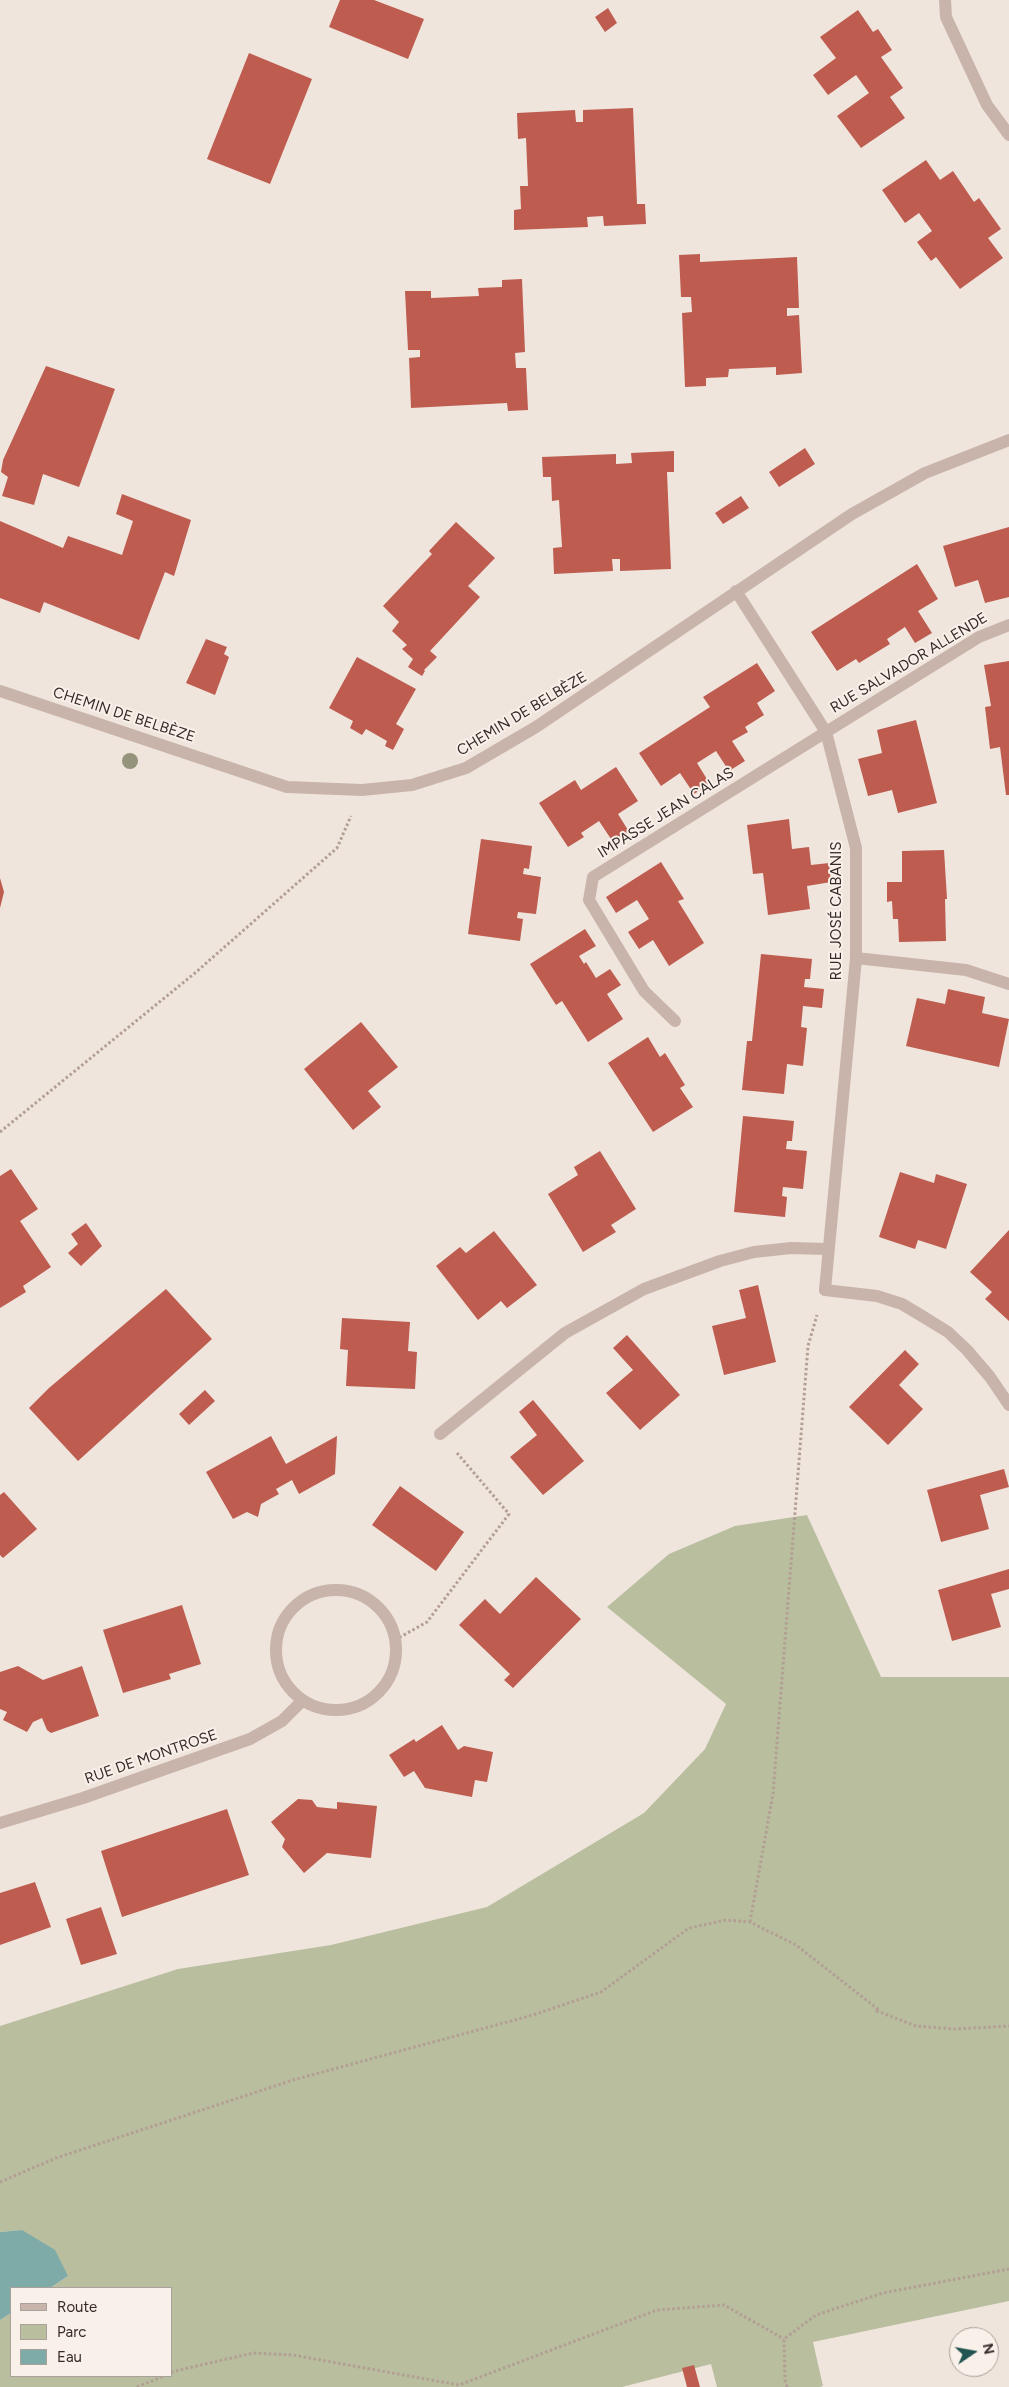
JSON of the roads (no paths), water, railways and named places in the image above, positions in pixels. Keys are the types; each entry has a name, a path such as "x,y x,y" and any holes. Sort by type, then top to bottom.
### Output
{"street":[{"path":"945,0 946,17 987,105 1009,135"},
{"name":"CHEMIN DE BELBÈZE","path":"0,691 287,787 362,790 412,785 466,768 536,727 640,659 736,591 852,514 925,473 1009,440"},
{"name":"RUE JOSÉ CABANIS","path":"736,591 826,732 856,848 856,958 824,1290 877,1296 902,1304 948,1332 967,1350 990,1377 1009,1405"},
{"name":"RUE SALVADOR ALLENDE","path":"826,732 979,637 1009,625"},
{"name":"IMPASSE JEAN CALAS","path":"675,1021 644,991 588,900 593,878 826,732"},
{"path":"856,958 966,970 1009,984"},
{"path":"440,1434 565,1333 644,1290 712,1264 754,1252 791,1248 827,1249"},
{"path":"340,1590 360,1595 376,1606 389,1621 395,1640 396,1657 391,1674 382,1689 369,1701 353,1708 336,1710 319,1708 303,1700 289,1687 279,1670 276,1650 279,1630 288,1613 303,1600 321,1592 340,1590"},
{"name":"RUE DE MONTROSE","path":"0,1823 84,1798 250,1739 282,1720 303,1700"}],"water":[{"path":"22,2230 55,2250 68,2276 52,2287 10,2287 10,2314 0,2320 0,2232"}]}
